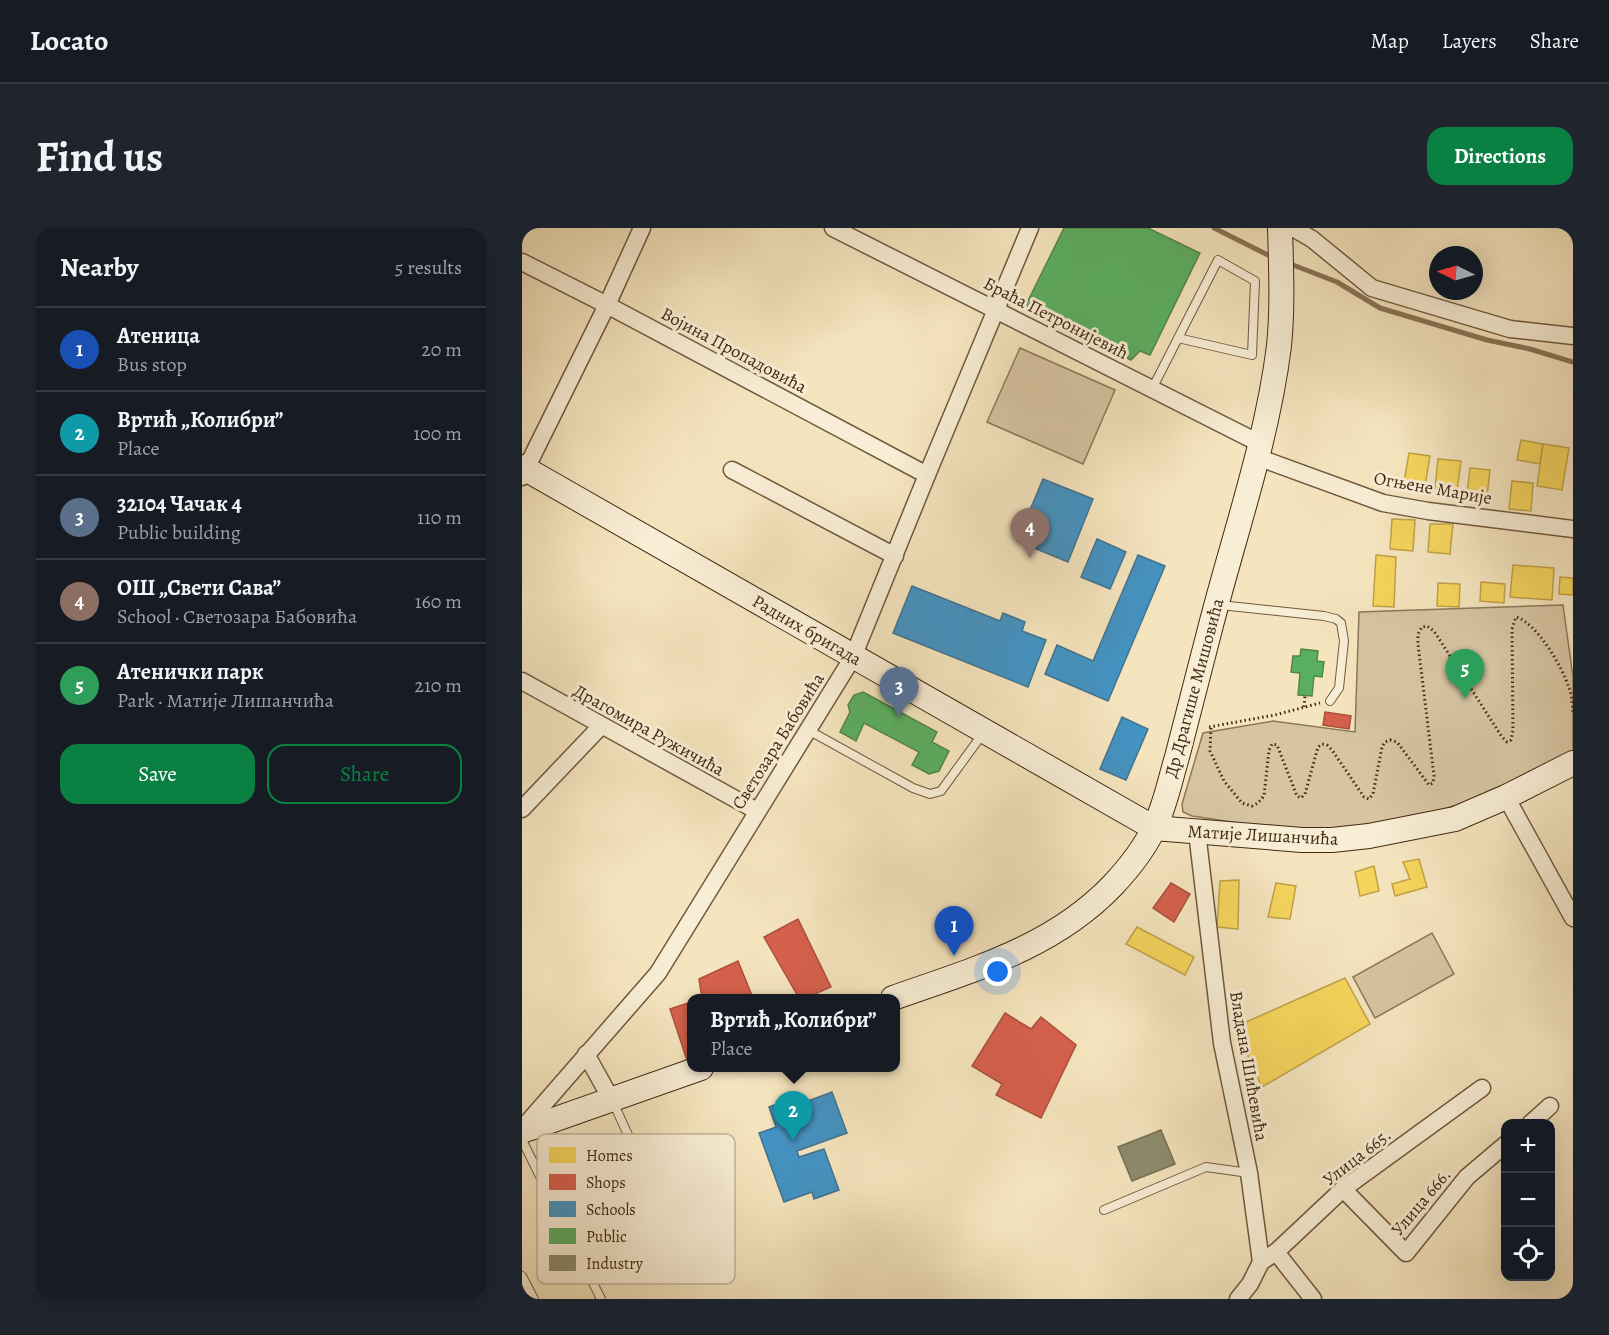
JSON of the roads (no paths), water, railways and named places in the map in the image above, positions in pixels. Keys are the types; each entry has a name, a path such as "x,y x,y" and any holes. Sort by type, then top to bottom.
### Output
{"street":[{"path":"523,471 607,305 642,228"},
{"name":"Браћа Петронијевић","path":"833,228 1152,389 1259,450"},
{"name":"Светозара Бабовића","path":"522,1130 658,973 854,657 1030,228"},
{"path":"1285,230 1312,239 1372,288 1510,329 1573,336"},
{"name":"Др Драгише Мишовића","path":"900,996 1003,959 1043,940 1082,913 1114,885 1134,860 1154,828 1168,789 1259,450 1279,345 1285,230"},
{"name":"Војина Пропадовића","path":"522,262 927,475"},
{"name":"Огњене Марије","path":"1259,450 1383,503 1428,511 1573,529"},
{"path":"732,470 895,556"},
{"name":"Радних бригада","path":"523,471 1154,828"},
{"name":"Драгомира Ружичића","path":"522,681 757,811"},
{"path":"522,809 601,726"},
{"name":"Матије Лишанчића","path":"1154,828 1332,840 1408,830 1455,819 1573,764"},
{"path":"1506,797 1573,918"},
{"name":"Владана Шићевића","path":"1197,832 1222,1042 1249,1173 1261,1262"},
{"path":"586,1054 611,1099"},
{"path":"522,1130 689,1072"},
{"name":"Улица 665.","path":"1261,1262 1276,1252 1343,1189 1482,1088"},
{"path":"1536,1119 1550,1106"},
{"name":"Улица 666.","path":"1343,1189 1406,1253 1467,1177 1501,1148"},
{"path":"1276,1252 1313,1299"},
{"path":"1238,1299 1250,1284 1261,1262"}],"lane":[{"path":"1152,389 1178,338 1218,260 1255,281 1252,355 1178,338"},
{"path":"1216,605 1324,616 1341,623 1344,640 1339,688 1330,700"},
{"path":"808,730 913,788 930,794 940,791 985,731"},
{"path":"611,1099 627,1134"},
{"path":"522,1140 537,1170"},
{"path":"1104,1210 1206,1167 1249,1173"},
{"path":"522,1276 534,1299"},
{"path":"594,1284 601,1299"}],"waterway":[{"path":"1214,228 1274,258"},
{"path":"1288,263 1337,282 1380,308 1487,340 1530,349 1573,362"}],"place":[{"name":"ОШ „Свети Сава”","path":"1030,558"},
{"name":"Атенички парк","path":"1465,699"},
{"name":"32104 Чачак 4","path":"899,717"},
{"name":"Атеница","path":"954,956"},
{"name":"Вртић „Колибри”","path":"793,1141"}]}
